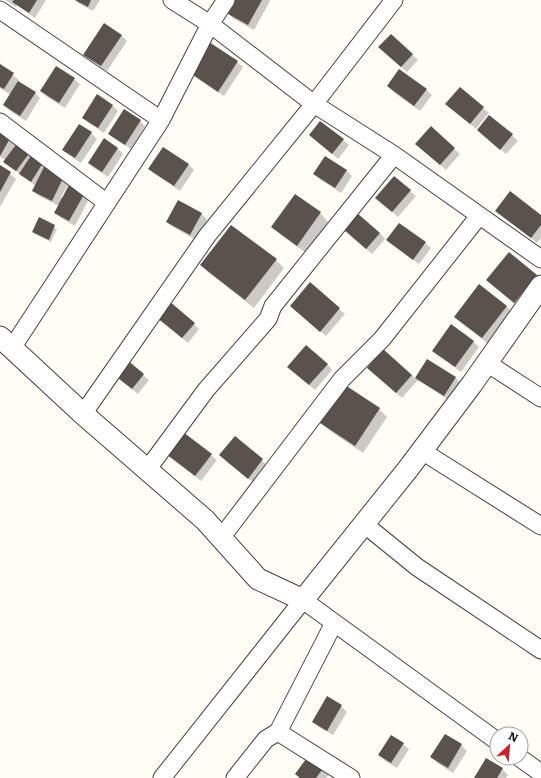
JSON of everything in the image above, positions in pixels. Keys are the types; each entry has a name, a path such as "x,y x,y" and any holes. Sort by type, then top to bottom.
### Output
{"street":[{"path":"172,0 210,24 314,104 394,155 541,259"},
{"path":"226,0 210,24 161,120 107,203 6,342 83,414 204,520 258,579 303,600 489,735"},
{"path":"83,414 207,236 314,104 394,0"},
{"path":"0,10 161,120"},
{"path":"0,122 107,203"},
{"path":"147,470 206,390 268,319 273,306 394,155"},
{"path":"221,538 342,379 382,339 479,216"},
{"path":"162,778 422,451 487,363 541,286"},
{"path":"487,363 541,398"},
{"path":"422,451 541,526"},
{"path":"364,524 417,567 541,650"},
{"path":"235,778 266,739 278,732 334,623"},
{"path":"278,732 351,778"},
{"path":"529,764 541,773"}],"building":[{"path":"14,0 37,0 29,13 12,2"},
{"path":"75,0 91,0 88,7"},
{"path":"235,0 262,0 248,25 228,14"},
{"path":"104,23 122,35 101,66 83,55"},
{"path":"391,34 413,54 401,67 378,47"},
{"path":"209,42 238,61 218,92 189,72"},
{"path":"0,64 14,73 4,89 0,87"},
{"path":"56,66 75,78 59,103 40,91"},
{"path":"399,69 427,89 414,106 387,86"},
{"path":"18,81 36,92 20,116 3,105"},
{"path":"460,87 484,107 470,124 445,104"},
{"path":"97,94 113,105 98,128 82,118"},
{"path":"124,109 141,120 125,145 108,134"},
{"path":"489,115 513,134 500,150 477,130"},
{"path":"320,121 344,139 332,154 309,135"},
{"path":"79,124 92,132 75,158 62,150"},
{"path":"431,126 455,148 440,165 415,144"},
{"path":"0,128 12,135 0,156"},
{"path":"104,138 118,148 102,172 88,163"},
{"path":"18,142 31,151 16,171 3,162"},
{"path":"163,147 189,164 174,186 148,169"},
{"path":"34,151 46,158 31,182 19,174"},
{"path":"325,156 347,170 335,188 313,174"},
{"path":"0,165 11,172 0,192"},
{"path":"44,167 64,176 52,201 32,191"},
{"path":"394,176 411,190 392,212 375,198"},
{"path":"70,183 86,191 69,221 54,213"},
{"path":"510,191 541,215 541,225 531,238 495,211"},
{"path":"295,194 321,212 297,246 271,227"},
{"path":"178,200 202,213 190,235 166,222"},
{"path":"357,213 380,233 366,249 343,229"},
{"path":"39,217 55,225 49,240 32,232"},
{"path":"399,223 426,242 413,260 386,240"},
{"path":"231,225 277,259 245,300 200,265"},
{"path":"509,252 537,275 514,303 486,280"},
{"path":"310,282 340,308 320,332 290,306"},
{"path":"479,284 507,306 482,338 454,317"},
{"path":"169,301 195,323 182,338 156,317"},
{"path":"451,324 474,341 455,367 432,351"},
{"path":"306,345 328,364 309,385 287,367"},
{"path":"383,349 412,375 396,393 367,368"},
{"path":"121,355 144,374 132,389 109,371"},
{"path":"427,359 456,377 444,396 415,378"},
{"path":"345,385 380,408 355,446 320,423"},
{"path":"183,432 212,454 195,476 166,454"},
{"path":"235,436 263,459 248,479 219,455"},
{"path":"327,696 342,705 327,731 312,722"},
{"path":"445,734 462,744 448,768 430,757"},
{"path":"391,735 404,743 391,763 378,755"},
{"path":"309,755 325,766 316,778 300,778 295,774"},
{"path":"486,758 489,760 489,766 500,766 503,768 497,778 474,778"}]}
